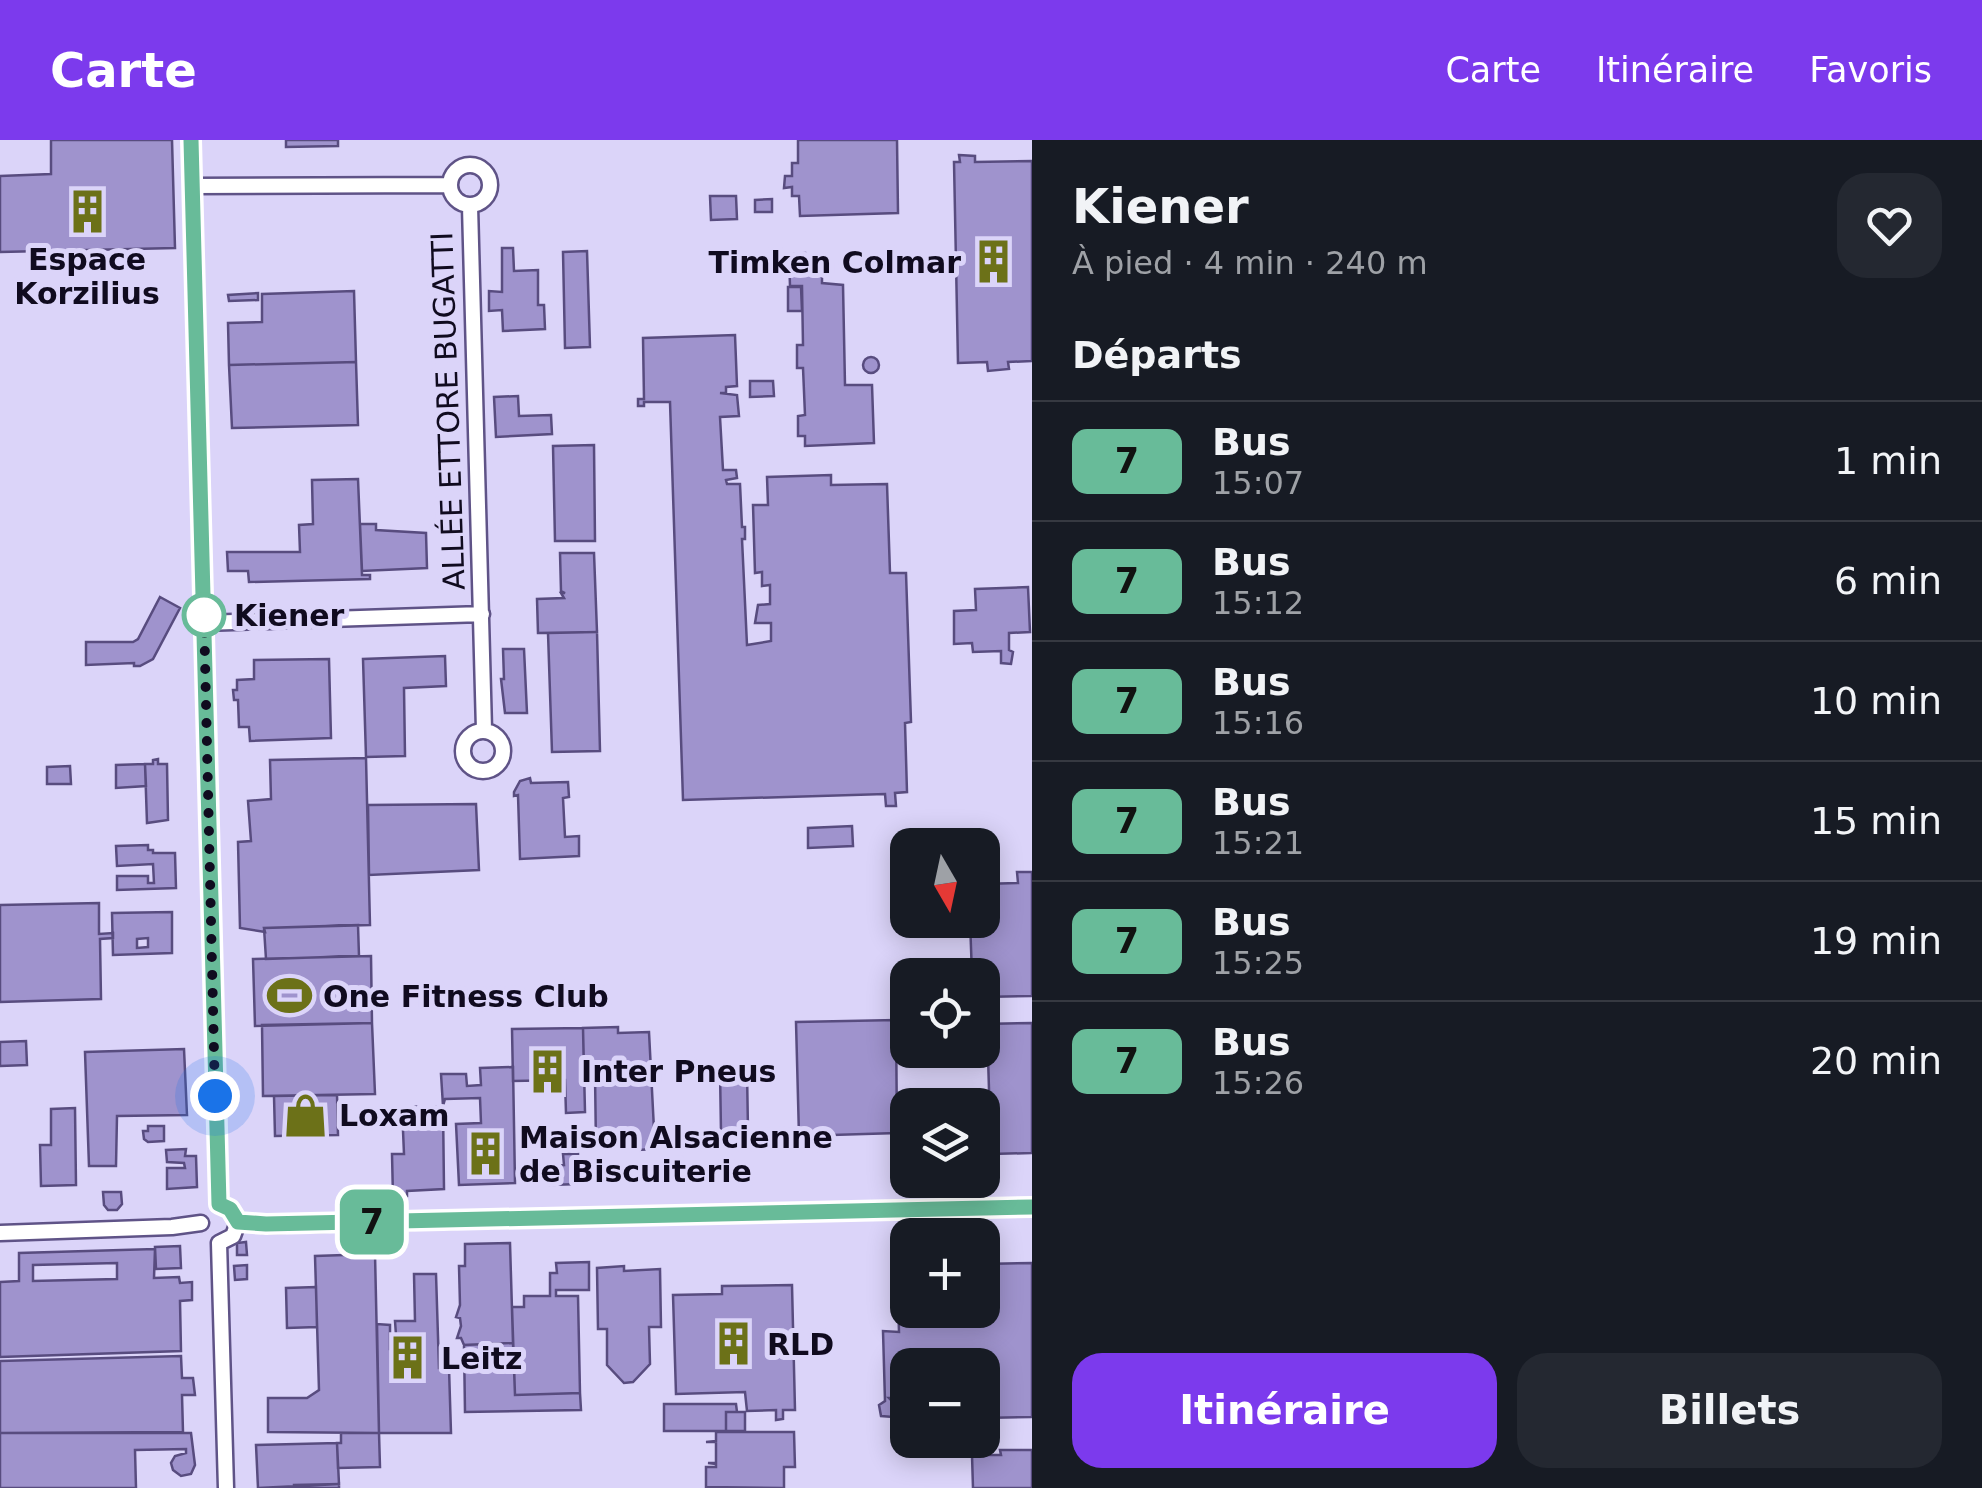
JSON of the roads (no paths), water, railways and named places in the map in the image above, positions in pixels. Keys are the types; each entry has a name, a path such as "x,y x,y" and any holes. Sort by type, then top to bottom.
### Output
{"street":[{"path":"191,140 219,1204"},
{"name":"ALLÉE ETTORE BUGATTI","path":"468,164 480,167 489,177 490,191 482,202 470,206 458,202 450,192 456,169 468,164"},
{"path":"192,186 450,185"},
{"name":"ALLÉE ETTORE BUGATTI","path":"470,206 484,730"},
{"name":"ALLÉE ETTORE BUGATTI","path":"204,623 482,614"},
{"path":"219,1204 230,1209 238,1222"},
{"path":"219,1204 206,1211 202,1222 207,1235 220,1243"},
{"path":"238,1222 306,1224 1032,1207"},
{"path":"0,1233 172,1227 202,1222"},
{"path":"220,1243 233,1236 238,1222"},
{"path":"220,1243 226,1488"}],"place":[{"name":"Espace Korzilius","path":"87,212"},
{"name":"Timken Colmar","path":"994,262"},
{"name":"Kiener","path":"204,615"},
{"name":"One Fitness Club","path":"290,996"},
{"name":"Inter Pneus","path":"548,1071"},
{"name":"Loxam","path":"306,1115"},
{"name":"Maison Alsacienne de Biscuiterie","path":"486,1154"},
{"name":"RLD","path":"734,1344"},
{"name":"Leitz","path":"408,1358"}]}
